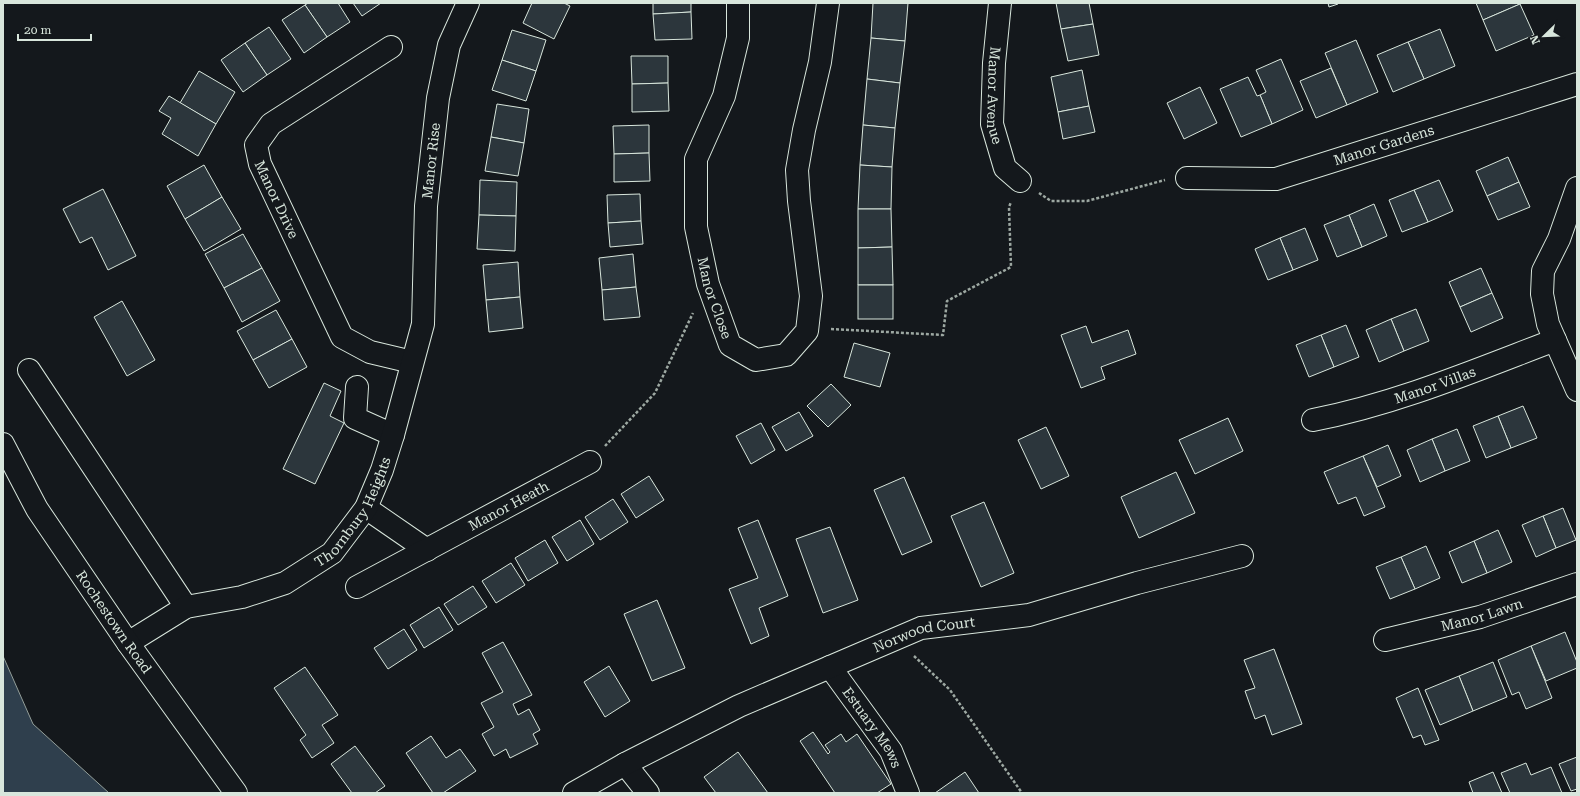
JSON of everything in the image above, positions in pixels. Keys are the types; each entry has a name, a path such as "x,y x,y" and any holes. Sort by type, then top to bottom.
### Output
{"street":[{"name":"Manor Rise","path":"423,324 426,206 438,98 449,45 468,3"},
{"name":"Manor Close","path":"738,3 738,38 724,96 696,159 696,227 708,284 730,345 756,360 786,354 807,331"},
{"path":"807,331 811,296 799,201 797,170 804,130 820,62 828,3"},
{"name":"Manor Avenue","path":"1000,3 994,63 992,124 1005,168 1020,181"},
{"name":"Manor Drive","path":"391,47 271,124 256,145 260,164 342,337 370,352 412,362"},
{"name":"Manor Gardens","path":"1187,178 1276,179 1577,84"},
{"path":"1577,188 1568,238 1543,271 1542,294 1548,324 1577,390"},
{"name":"Thornbury Heights","path":"128,643 186,607 242,597 285,584 332,553 366,508 382,470 423,324"},
{"name":"Manor Villas","path":"1313,420 1330,417 1425,390 1555,340"},
{"path":"30,370 186,607"},
{"path":"358,387 355,418 393,435"},
{"name":"Rochestown Road","path":"3,444 37,509 128,643 236,793"},
{"name":"Manor Heath","path":"357,587 590,462"},
{"path":"366,508 427,550"},
{"name":"Norwood Court","path":"574,793 625,764 739,706 921,628 1029,614 1137,583 1242,556"},
{"name":"Manor Lawn","path":"1385,640 1480,617 1577,584"},
{"name":"Estuary Mews","path":"830,667 892,751 908,793"},
{"path":"625,764 648,793"}],"path":[{"path":"807,331 821,328 943,335 947,301 1011,267 1009,208 1020,181 1051,201 1088,201 1163,180 1187,178"},
{"path":"590,462 655,393 696,307 715,300"},
{"path":"896,639 950,690 1022,793"}],"water":[{"path":"3,656 33,724 109,793 3,793"}],"building":[{"path":"308,3 338,3 350,22 327,37 305,5"},
{"path":"353,3 381,3 362,16"},
{"path":"532,3 564,3 570,6 554,39 523,23"},
{"path":"653,3 691,3 691,12 653,14"},
{"path":"873,3 908,3 905,41 871,38"},
{"path":"1056,3 1089,3 1093,24 1061,29"},
{"path":"1328,3 1337,3 1338,4 1329,7"},
{"path":"1476,3 1520,3 1520,4 1483,20"},
{"path":"1520,4 1534,35 1496,51 1483,20"},
{"path":"305,5 327,37 304,53 282,20"},
{"path":"691,12 692,39 655,40 653,14"},
{"path":"1093,24 1099,55 1068,61 1061,29"},
{"path":"269,27 291,59 267,75 245,43"},
{"path":"1440,29 1455,66 1424,79 1408,42"},
{"path":"512,30 546,40 536,71 502,60"},
{"path":"871,38 905,41 900,83 867,79"},
{"path":"1356,40 1378,92 1347,105 1325,53"},
{"path":"1408,42 1424,79 1393,92 1377,55"},
{"path":"245,43 267,75 243,92 221,60"},
{"path":"631,56 668,56 668,83 632,84"},
{"path":"1281,59 1303,110 1272,124 1260,95 1266,92 1256,70"},
{"path":"502,60 536,71 526,101 492,90"},
{"path":"1331,68 1347,105 1316,118 1300,81"},
{"path":"1082,70 1089,106 1058,112 1051,77"},
{"path":"199,71 235,92 216,124 180,103"},
{"path":"1248,77 1257,96 1260,95 1272,124 1241,137 1220,89"},
{"path":"867,79 900,83 895,128 863,125"},
{"path":"668,83 669,111 632,112 632,84"},
{"path":"1200,87 1217,123 1184,139 1167,103"},
{"path":"169,96 216,124 198,156 162,134 171,118 159,111"},
{"path":"497,104 529,109 524,143 491,137"},
{"path":"1089,106 1095,132 1063,139 1058,112"},
{"path":"649,125 649,153 614,154 613,126"},
{"path":"863,125 895,128 892,167 860,165"},
{"path":"491,137 524,143 518,176 485,171"},
{"path":"649,153 650,181 614,182 614,154"},
{"path":"1508,157 1519,182 1487,196 1476,171"},
{"path":"204,165 222,197 185,219 167,186"},
{"path":"860,165 892,167 891,209 858,209"},
{"path":"480,180 517,182 516,216 479,215"},
{"path":"1439,180 1453,211 1428,222 1414,190"},
{"path":"1519,182 1530,207 1498,220 1487,196"},
{"path":"103,189 136,256 108,270 92,237 80,243 63,209"},
{"path":"1414,190 1428,222 1402,232 1389,200"},
{"path":"640,194 641,221 608,223 607,195"},
{"path":"222,197 241,229 204,251 185,219"},
{"path":"1374,204 1387,236 1362,247 1349,215"},
{"path":"858,209 891,209 892,247 858,248"},
{"path":"479,215 516,216 515,251 477,249"},
{"path":"1349,215 1362,247 1337,257 1324,225"},
{"path":"641,221 643,244 610,247 608,223"},
{"path":"1305,228 1318,260 1293,270 1280,238"},
{"path":"243,234 262,268 224,288 205,254"},
{"path":"1280,238 1293,270 1268,280 1255,249"},
{"path":"892,247 893,285 858,285 858,248"},
{"path":"633,254 636,287 602,290 599,258"},
{"path":"518,262 520,297 486,300 483,265"},
{"path":"262,268 280,301 242,322 224,288"},
{"path":"1481,268 1492,293 1460,307 1449,282"},
{"path":"858,285 893,285 893,319 858,319"},
{"path":"636,287 640,317 604,320 602,290"},
{"path":"1492,293 1503,318 1471,332 1460,307"},
{"path":"520,297 523,328 489,332 486,300"},
{"path":"122,301 155,360 127,376 94,317"},
{"path":"1416,309 1429,341 1404,351 1391,319"},
{"path":"276,310 292,339 253,360 237,331"},
{"path":"1391,319 1404,351 1379,362 1366,330"},
{"path":"1346,325 1359,357 1334,367 1321,335"},
{"path":"1086,326 1092,343 1128,330 1136,354 1101,367 1105,379 1081,388 1061,335"},
{"path":"1321,335 1334,367 1309,377 1296,345"},
{"path":"292,339 307,367 269,388 253,360"},
{"path":"854,343 890,353 880,387 844,377"},
{"path":"324,383 341,391 330,416 344,423 315,484 283,469"},
{"path":"831,384 851,405 828,427 807,406"},
{"path":"1523,406 1537,438 1511,448 1498,416"},
{"path":"799,412 813,436 786,451 772,427"},
{"path":"1498,416 1511,448 1486,458 1473,426"},
{"path":"1228,418 1243,451 1195,474 1179,440"},
{"path":"761,423 775,450 751,464 736,436"},
{"path":"1046,427 1069,476 1041,489 1018,440"},
{"path":"1457,429 1470,461 1445,471 1432,439"},
{"path":"1432,439 1445,471 1420,482 1407,450"},
{"path":"1388,445 1401,476 1377,487 1363,456"},
{"path":"1363,456 1385,507 1364,516 1356,497 1338,504 1324,472"},
{"path":"1176,472 1195,513 1139,538 1121,497"},
{"path":"649,476 664,500 636,518 621,494"},
{"path":"904,477 932,542 902,555 874,490"},
{"path":"613,499 628,522 600,540 585,517"},
{"path":"984,502 1014,573 981,587 951,516"},
{"path":"1563,508 1576,540 1556,548 1543,516"},
{"path":"1543,516 1556,548 1536,557 1522,525"},
{"path":"580,520 594,544 567,561 552,537"},
{"path":"758,520 788,596 759,608 769,636 751,644 729,589 758,578 738,528"},
{"path":"830,527 858,600 823,613 796,539"},
{"path":"1498,530 1512,562 1487,573 1474,541"},
{"path":"545,540 558,563 528,581 515,558"},
{"path":"1474,541 1487,573 1462,583 1449,552"},
{"path":"1426,546 1440,578 1415,589 1401,557"},
{"path":"1401,557 1415,589 1390,599 1376,567"},
{"path":"511,563 525,585 496,603 482,581"},
{"path":"473,586 487,607 458,625 444,604"},
{"path":"657,600 685,668 652,681 624,614"},
{"path":"439,607 453,630 424,648 410,625"},
{"path":"404,629 417,650 388,669 374,648"},
{"path":"1565,632 1577,662 1577,668 1546,681 1531,646"},
{"path":"503,642 532,695 513,704 518,715 529,709 540,730 533,734 538,744 510,758 506,749 494,756 482,734 494,727 481,703 503,692 482,653"},
{"path":"1531,646 1552,698 1526,709 1519,692 1512,695 1498,660"},
{"path":"1274,649 1302,724 1272,735 1265,715 1255,719 1245,691 1255,688 1244,660"},
{"path":"1493,662 1507,697 1473,711 1459,676"},
{"path":"609,666 630,701 605,717 584,682"},
{"path":"305,667 338,715 322,725 334,743 312,758 300,740 306,735 274,688"},
{"path":"1459,676 1473,711 1440,725 1425,690"},
{"path":"1418,688 1439,740 1425,745 1421,735 1413,738 1396,698"},
{"path":"813,732 828,754 830,752 825,745 841,734 846,742 857,734 891,784 877,793 835,793 800,741"},
{"path":"431,736 446,758 460,749 476,771 443,793 433,793 406,753"},
{"path":"355,746 385,786 375,793 352,793 331,764"},
{"path":"738,752 768,793 716,793 704,777"},
{"path":"1577,757 1577,789 1571,791 1559,764"},
{"path":"1526,763 1531,775 1551,767 1562,793 1510,793 1501,773"},
{"path":"965,772 979,793 935,793"},
{"path":"1493,772 1502,793 1473,793 1469,782"}]}
